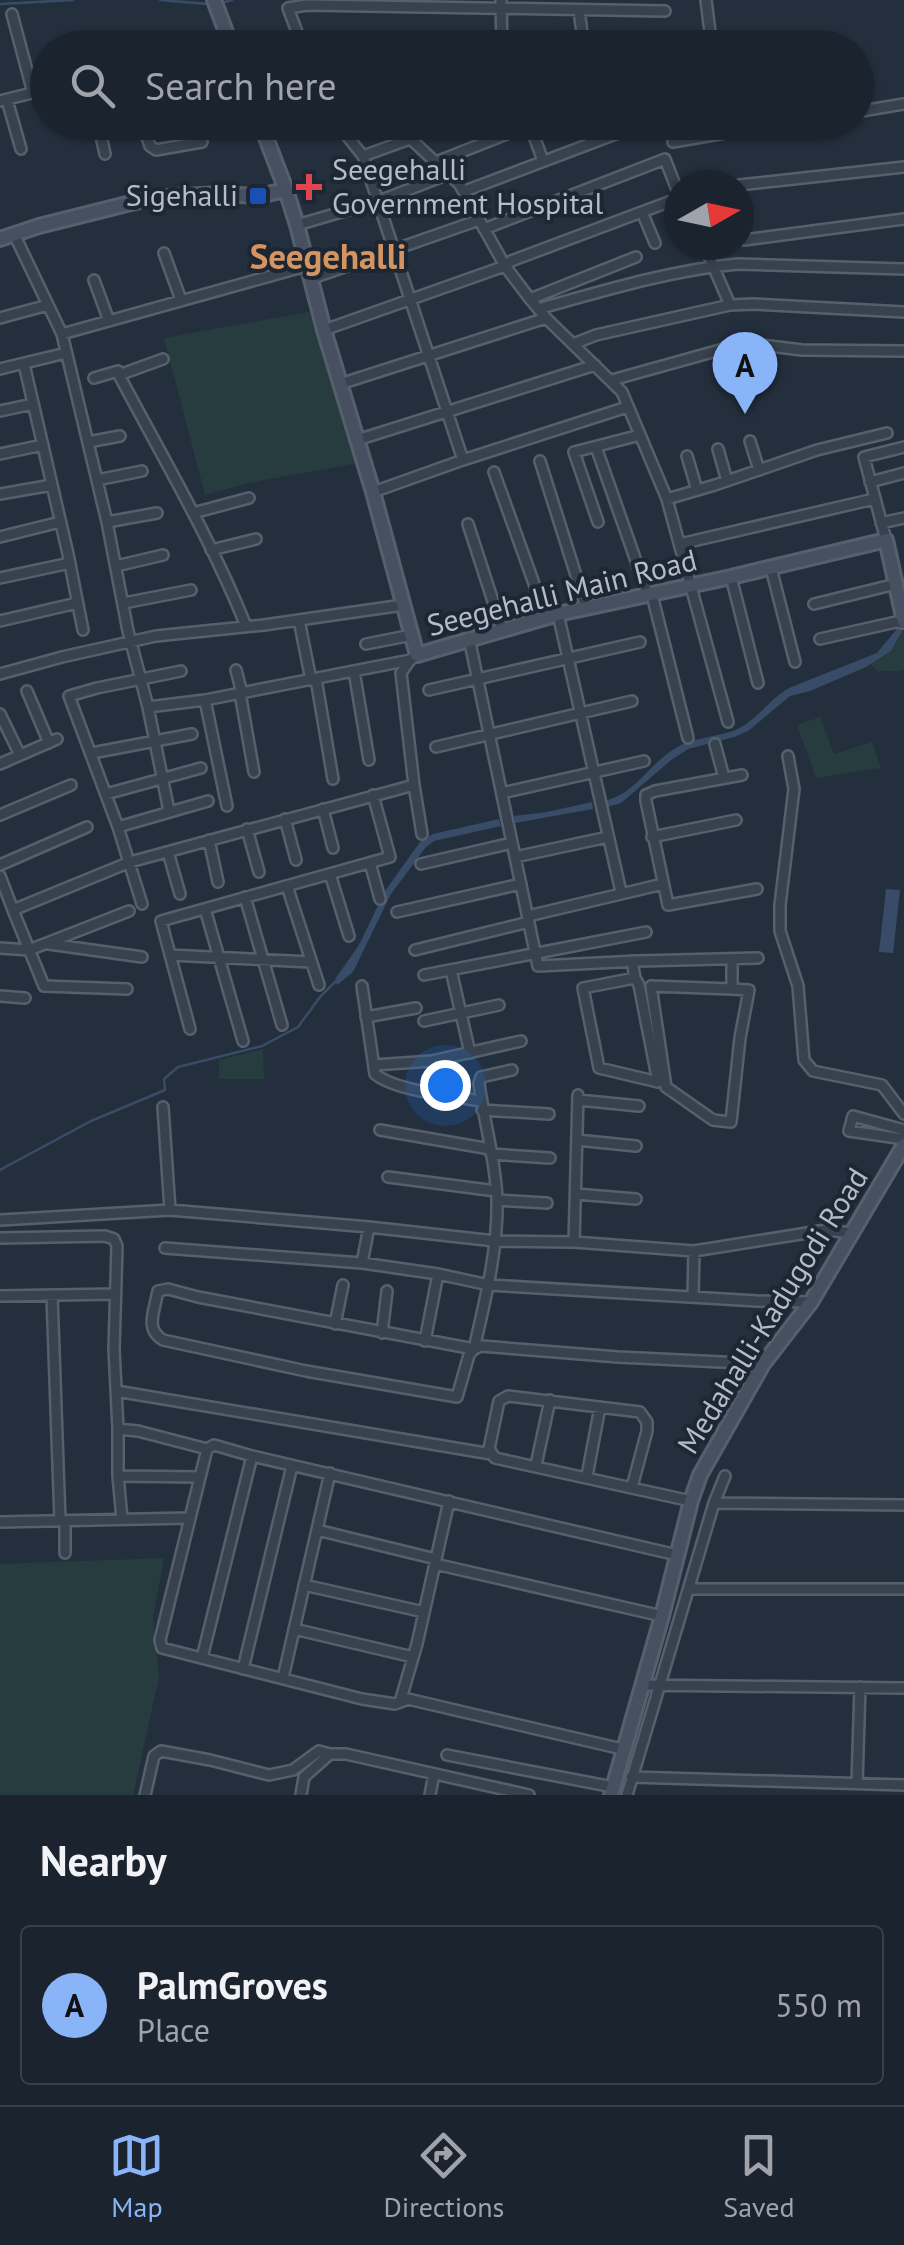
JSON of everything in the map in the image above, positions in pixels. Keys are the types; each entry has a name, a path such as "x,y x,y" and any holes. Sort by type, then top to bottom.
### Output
{"street":[{"path":"214,0 226,30"},
{"path":"706,0 710,30"},
{"path":"296,30 288,8 307,4 501,4 665,12"},
{"path":"501,4 502,30"},
{"path":"580,10 582,30"},
{"path":"12,14 30,79"},
{"path":"22,149 3,100 30,94"},
{"path":"874,109 904,104"},
{"path":"102,140 106,154"},
{"path":"148,140 156,150 202,140"},
{"name":"Seegehalli Main Road","path":"267,140 297,225 373,492 412,636 414,658 469,638 586,607 886,540"},
{"path":"350,140 362,156 379,201 462,460"},
{"path":"362,156 405,140"},
{"path":"412,140 465,191 505,266 530,299 622,392 666,499 728,722"},
{"path":"436,162 490,140"},
{"path":"537,140 543,161"},
{"path":"465,191 599,140"},
{"path":"673,142 680,140"},
{"path":"62,334 181,300 396,251 665,159 669,170"},
{"path":"754,183 904,167"},
{"path":"297,225 379,201 449,174"},
{"path":"170,811 62,334 7,237 150,198 258,196 286,190"},
{"path":"324,330 505,266 664,202"},
{"path":"642,212 656,243"},
{"path":"754,239 904,219"},
{"path":"164,253 181,300"},
{"path":"530,299 636,257"},
{"path":"710,260 730,305"},
{"path":"340,384 430,356 602,291 713,266 904,269"},
{"path":"94,280 109,320"},
{"path":"0,318 48,305"},
{"path":"573,344 596,334 730,305 904,312"},
{"path":"612,380 745,343 802,350 904,351"},
{"path":"0,369 66,354"},
{"path":"163,359 119,375 193,513 246,626"},
{"path":"24,364 82,630"},
{"path":"357,440 595,365"},
{"path":"94,378 120,372"},
{"path":"0,411 33,404"},
{"path":"373,492 627,407"},
{"path":"666,499 817,450 887,433"},
{"path":"598,522 574,452 640,435"},
{"path":"88,442 120,436"},
{"path":"750,441 759,470"},
{"path":"0,454 43,445"},
{"path":"596,447 650,595 688,738"},
{"path":"820,639 904,618 898,574 864,457 904,447"},
{"path":"718,449 727,481"},
{"path":"687,456 697,490"},
{"path":"540,461 586,607"},
{"path":"97,480 142,471"},
{"path":"494,472 569,658 621,892"},
{"path":"870,482 904,474"},
{"path":"0,494 52,485"},
{"path":"193,513 249,498"},
{"path":"680,544 874,498"},
{"path":"107,522 156,513"},
{"path":"882,523 904,518"},
{"path":"0,537 60,522"},
{"path":"468,524 502,629"},
{"path":"211,550 256,538"},
{"path":"116,566 163,555"},
{"path":"0,578 70,562"},
{"path":"771,568 795,662"},
{"path":"814,604 898,574"},
{"path":"731,577 758,683"},
{"path":"124,602 190,590"},
{"path":"0,621 78,603"},
{"path":"0,674 131,641 403,605"},
{"path":"299,620 333,779"},
{"path":"366,644 412,636"},
{"path":"469,638 538,966 758,958"},
{"path":"429,690 640,642"},
{"path":"148,706 205,700 414,658"},
{"path":"414,658 402,672 422,834"},
{"path":"236,670 254,772"},
{"path":"142,904 69,696 181,671"},
{"path":"354,671 369,760"},
{"path":"0,764 53,741 27,691"},
{"path":"205,700 227,806"},
{"path":"436,747 632,701"},
{"path":"0,714 20,755"},
{"path":"92,753 192,734"},
{"path":"715,744 724,778"},
{"path":"788,756 794,789 780,931 798,986 804,1060 813,1071 882,1085 904,1114"},
{"path":"502,793 644,761"},
{"path":"106,794 200,768"},
{"path":"742,775 646,795 668,905 758,889"},
{"path":"13,910 130,862 414,784"},
{"path":"0,815 71,785"},
{"path":"190,1029 161,920 390,857 374,796"},
{"path":"118,827 208,801"},
{"path":"323,809 333,848"},
{"path":"285,819 296,860"},
{"path":"652,837 736,820"},
{"path":"0,866 88,827"},
{"path":"248,829 258,872"},
{"path":"515,858 608,837"},
{"path":"209,840 218,882"},
{"path":"421,864 512,843"},
{"path":"168,852 180,894"},
{"path":"370,863 380,900"},
{"path":"330,874 350,936"},
{"path":"0,876 44,986 127,988"},
{"path":"397,912 521,884"},
{"path":"415,950 621,892 663,884"},
{"path":"287,886 319,984"},
{"path":"246,897 282,1025"},
{"path":"204,908 243,1041"},
{"path":"0,948 30,950 129,911"},
{"path":"424,974 646,932"},
{"path":"47,944 142,958"},
{"path":"170,955 312,962"},
{"path":"732,959 732,989"},
{"path":"632,961 639,986 658,1082 598,1068 583,988 636,978"},
{"path":"451,970 470,1053"},
{"path":"362,986 374,1065 382,1080 482,1105 549,1114"},
{"path":"651,986 732,989 748,990 731,1122 714,1120 666,1086 651,986"},
{"path":"0,996 25,998"},
{"path":"424,1021 499,1005"},
{"path":"366,1017 416,1008"},
{"path":"374,1065 432,1061 521,1042"},
{"path":"512,1070 481,1078 479,1083 496,1195 495,1241 474,1348 457,1397 306,1371 163,1340 154,1334 158,1290 168,1289 198,1298 474,1348 764,1364"},
{"path":"574,1242 578,1097 639,1106"},
{"path":"162,1107 170,1210"},
{"path":"904,1130 853,1116 849,1130 904,1142"},
{"path":"380,1130 550,1158"},
{"path":"577,1140 636,1146"},
{"name":"Medahalli-Kadugodi Road","path":"612,1791 700,1475 764,1364 810,1302 904,1142"},
{"path":"388,1177 547,1203"},
{"path":"576,1194 636,1199"},
{"path":"1,1220 170,1210 495,1241 694,1250 826,1230 852,1233"},
{"path":"362,1263 368,1226"},
{"path":"0,1238 114,1238 114,1349 122,1518"},
{"path":"166,1248 362,1263 488,1284 810,1302"},
{"path":"693,1297 694,1250"},
{"path":"425,1341 438,1274"},
{"path":"335,1324 342,1285"},
{"path":"382,1332 387,1292"},
{"path":"0,1296 116,1294"},
{"path":"52,1296 65,1553"},
{"path":"116,1391 491,1454 691,1501"},
{"path":"491,1454 498,1401 508,1396 640,1412 648,1422 632,1488"},
{"path":"536,1465 550,1400"},
{"path":"587,1476 600,1407"},
{"path":"118,1429 330,1472 678,1555"},
{"path":"206,1449 160,1640 162,1648 362,1698 395,1704 408,1699 622,1749"},
{"path":"202,1658 252,1456"},
{"path":"243,1668 292,1466"},
{"path":"283,1678 330,1472"},
{"path":"118,1476 200,1476"},
{"path":"626,1795 725,1476"},
{"path":"400,1702 449,1501"},
{"path":"714,1503 904,1505"},
{"path":"0,1522 189,1518"},
{"path":"317,1530 662,1616"},
{"path":"304,1585 424,1612"},
{"path":"689,1589 904,1589"},
{"path":"294,1629 413,1657"},
{"path":"642,1685 904,1688"},
{"path":"857,1784 860,1687"},
{"path":"145,1795 154,1756 161,1750 269,1775 292,1770 319,1751 346,1754 529,1795"},
{"path":"301,1795 304,1777 330,1754"},
{"path":"448,1755 612,1791"},
{"path":"430,1795 434,1774"},
{"path":"631,1777 904,1785"}],"green space":[{"path":"309,312 358,463 205,495 164,338"},
{"path":"904,630 904,670 878,672 871,664 891,651"},
{"path":"820,717 834,754 872,742 881,768 816,778 797,725"},
{"path":"263,1049 264,1079 219,1079 219,1060"},
{"path":"164,1558 153,1617 159,1677 133,1795 0,1795 0,1564"}],"water":[{"path":"901,624 903,630 891,651 866,667 790,696 748,731 688,749 621,803 607,807 607,800 625,792 674,749 741,727 789,688 877,653"},
{"path":"592,802 593,809 515,823 514,816"},
{"path":"499,819 501,826 434,841 426,847 391,894 353,972 337,985 335,979 359,945 385,891 420,842 433,834"},
{"path":"886,889 900,890 893,953 879,952"}],"waterway":[{"path":"0,4 73,0"},
{"path":"160,0 208,4"},
{"path":"221,3 232,0"},
{"path":"0,1170 91,1121 165,1090 164,1079 178,1067 262,1046 298,1027 335,982"}],"place":[{"name":"Seegehalli Government Hospital","path":"309,187"},
{"name":"Sigehalli","path":"258,196"},
{"name":"PalmGroves","path":"745,414"}],"district":[{"name":"Seegehalli","path":"328,257"}]}
